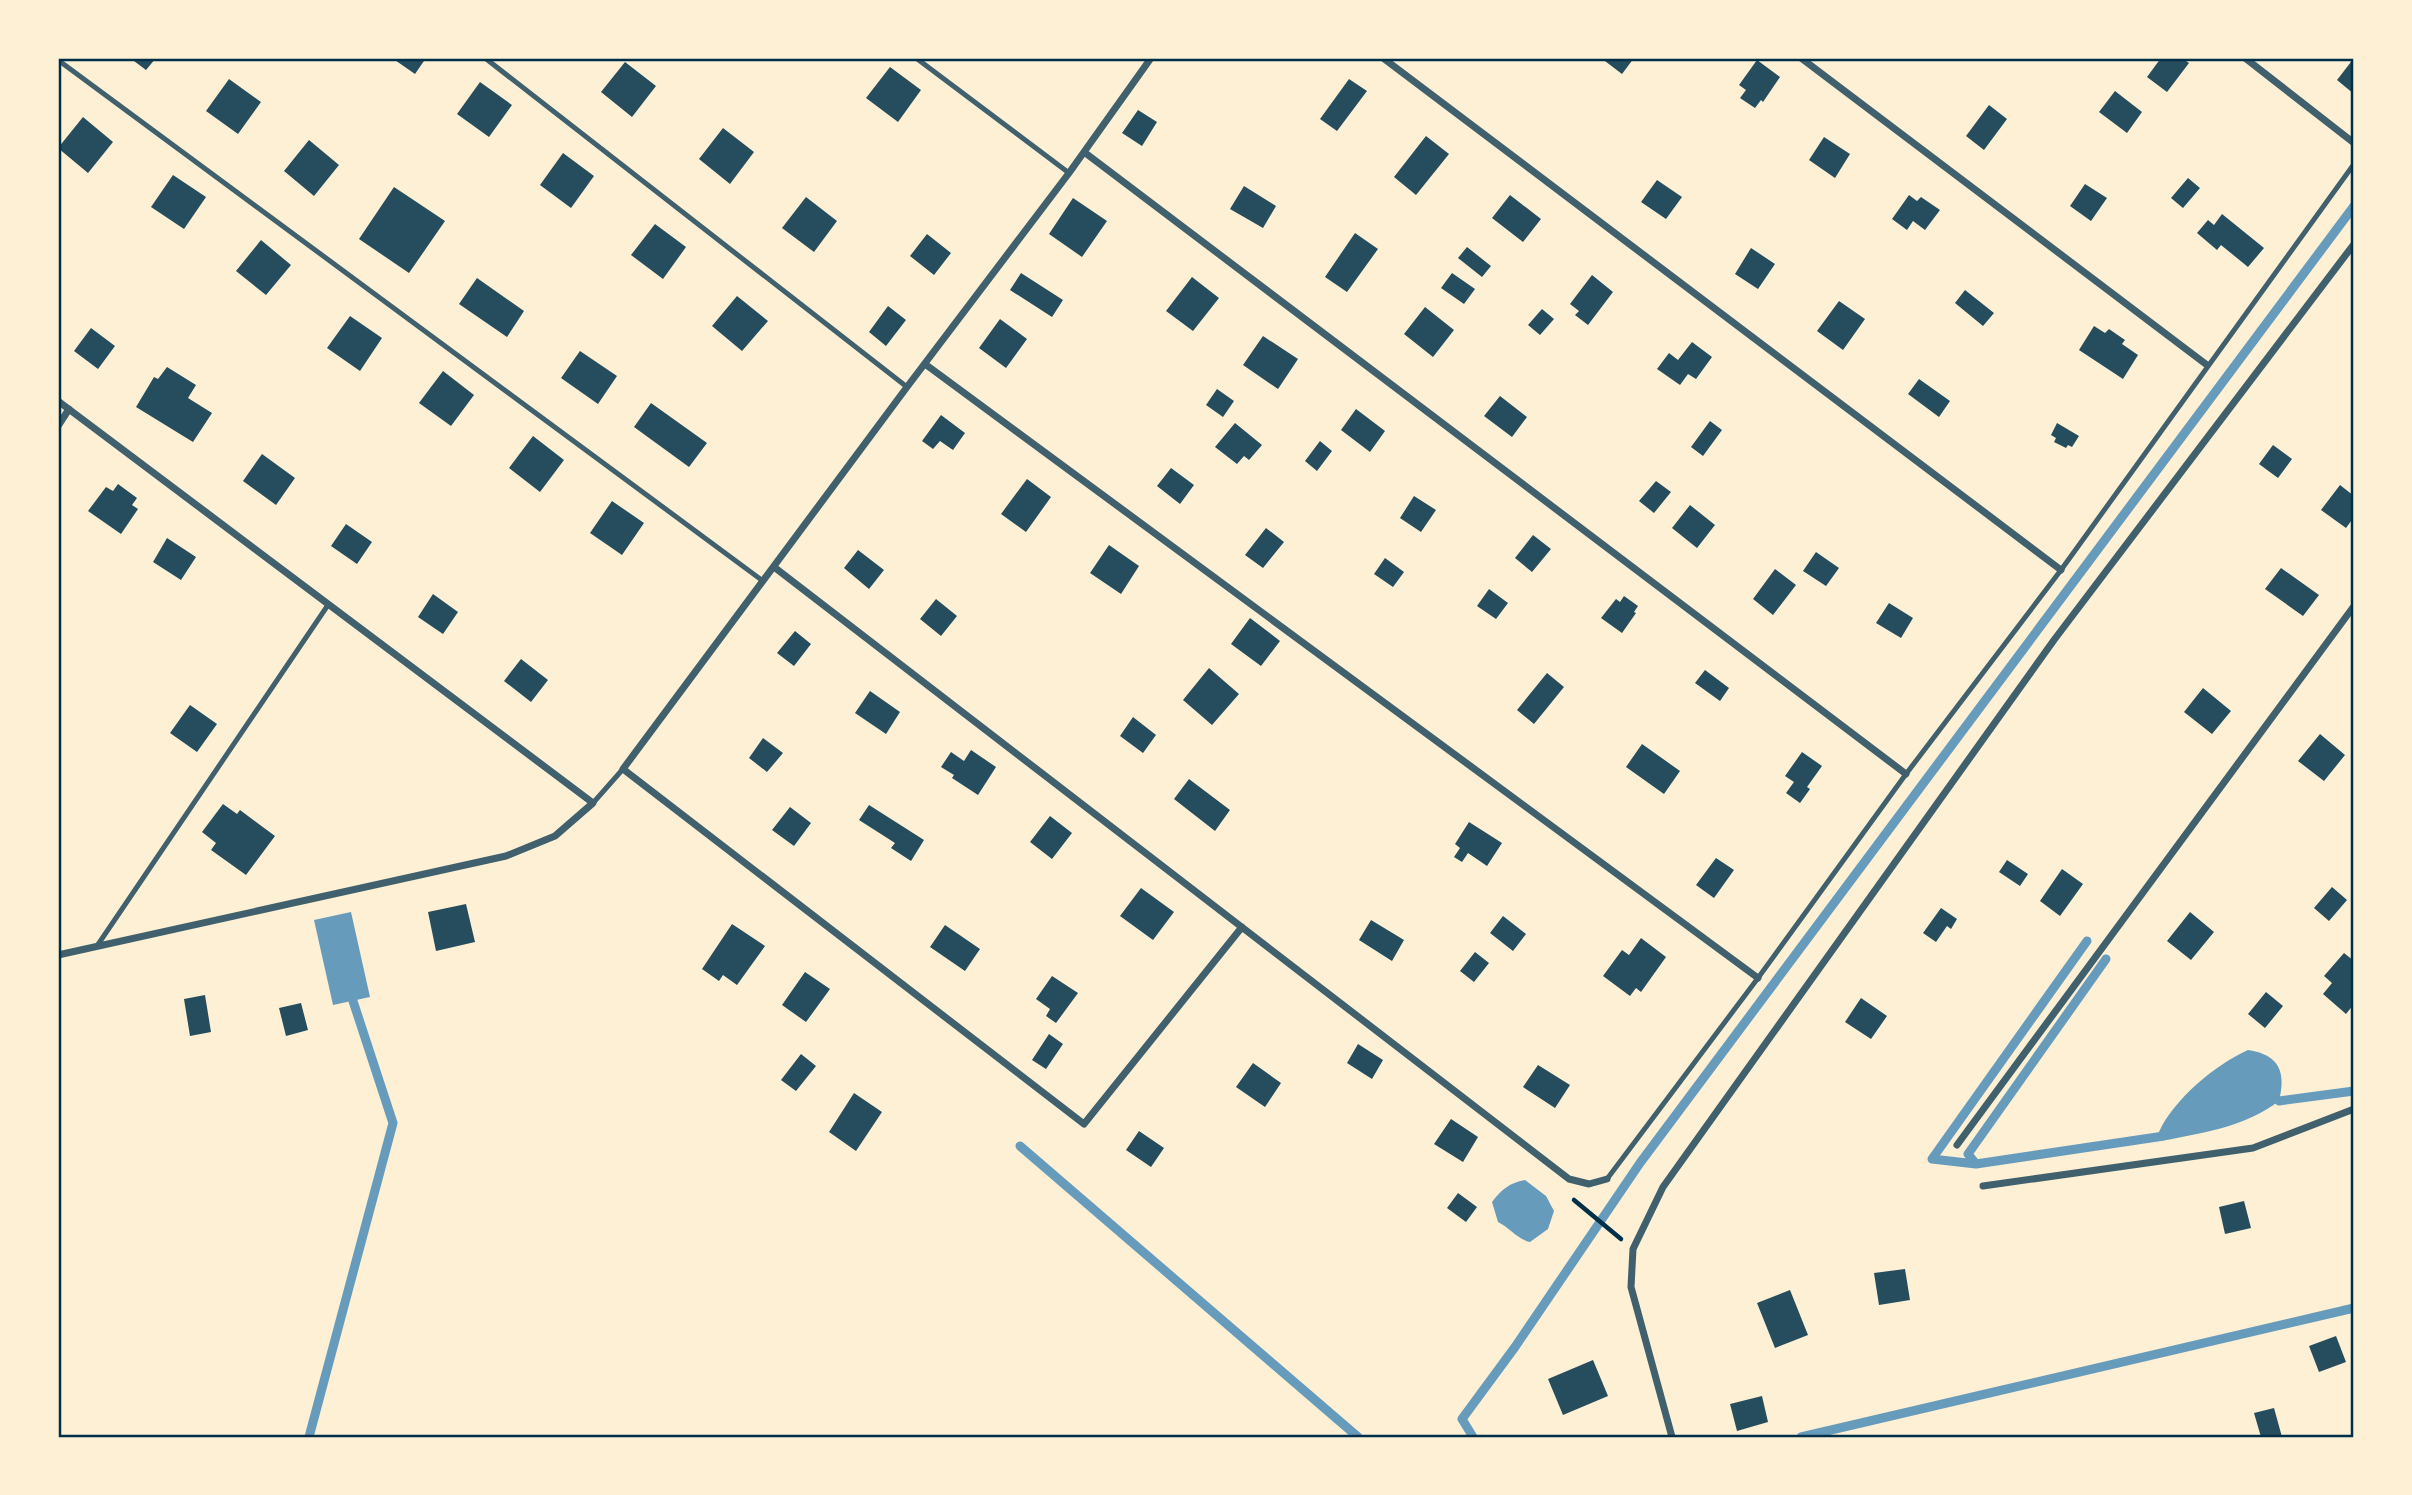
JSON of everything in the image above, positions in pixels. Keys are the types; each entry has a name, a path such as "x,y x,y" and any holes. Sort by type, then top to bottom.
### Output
{"street":[{"path":"1151,58 1069,173 623,769 1084,1124 1242,927"},
{"path":"1383,58 2061,570"},
{"path":"1801,58 2207,365"},
{"path":"2245,58 2354,143"},
{"path":"1084,152 1906,774"},
{"path":"1672,1437 1631,1287 1633,1249 1663,1187 2054,640 2354,244"},
{"path":"925,364 1758,978"},
{"path":"58,401 593,803 555,836 506,856 58,955"},
{"path":"58,426 69,409"},
{"path":"774,567 1569,1179 1589,1184 1606,1179"},
{"path":"1957,1145 2354,607"},
{"path":"1983,1186 2253,1148 2354,1109"}],"lane":[{"path":"485,58 907,387"},
{"path":"916,58 1069,173"},
{"path":"58,60 764,580"},
{"path":"1606,1179 2061,570 2354,164"},
{"path":"97,946 328,605"},
{"path":"593,803 623,769"}],"path":[{"path":"1592,1215 1609,1228"}],"water":[{"path":"351,912 370,997 333,1005 314,920"},
{"path":"2248,1050 2267,1056 2278,1066 2282,1082 2279,1101 2240,1122 2167,1140 2159,1132 2175,1107 2209,1074"},
{"path":"1525,1180 1546,1196 1554,1211 1548,1229 1530,1242 1498,1222 1492,1202 1506,1188"}],"building":[{"path":"130,58 156,58 146,70"},
{"path":"392,58 426,58 415,74"},
{"path":"1601,58 1634,58 1622,74"},
{"path":"2161,58 2182,58 2189,63 2167,92 2147,77"},
{"path":"2354,58 2354,94 2337,80"},
{"path":"1757,60 1780,77 1763,102 1761,100 1755,108 1740,98 1746,90 1739,85"},
{"path":"625,62 656,86 632,117 601,92"},
{"path":"890,67 921,90 898,122 866,98"},
{"path":"229,79 261,102 238,134 206,111"},
{"path":"1349,79 1367,91 1337,131 1320,119"},
{"path":"480,82 512,105 489,137 457,114"},
{"path":"2115,91 2142,112 2127,133 2099,112"},
{"path":"1989,105 2007,119 1984,150 1966,136"},
{"path":"1138,110 1157,122 1142,146 1122,133"},
{"path":"83,117 113,142 88,173 58,148"},
{"path":"723,128 754,152 730,184 699,159"},
{"path":"1426,136 1449,154 1416,195 1394,177"},
{"path":"1824,137 1850,154 1835,178 1809,160"},
{"path":"309,140 339,165 314,196 284,171"},
{"path":"563,153 594,176 571,208 540,185"},
{"path":"173,175 206,197 184,229 151,207"},
{"path":"2188,178 2200,188 2183,208 2171,198"},
{"path":"1657,180 1682,197 1666,219 1641,202"},
{"path":"2085,184 2107,198 2091,221 2070,206"},
{"path":"1244,186 1276,206 1263,228 1230,209"},
{"path":"394,187 445,221 409,273 359,239"},
{"path":"1510,195 1541,219 1523,242 1492,218"},
{"path":"1909,195 1917,201 1921,197 1940,210 1925,230 1913,221 1907,230 1892,219"},
{"path":"806,197 837,221 814,252 782,228"},
{"path":"1073,198 1107,221 1082,257 1049,234"},
{"path":"2222,214 2264,248 2248,267 2221,245 2217,250 2197,233 2208,220 2214,225"},
{"path":"655,224 686,247 663,279 631,255"},
{"path":"1355,233 1378,249 1347,292 1325,277"},
{"path":"927,234 951,253 934,275 910,256"},
{"path":"261,240 291,265 266,295 236,271"},
{"path":"1467,247 1491,266 1482,277 1458,258"},
{"path":"1751,248 1775,264 1758,289 1735,274"},
{"path":"1021,273 1063,300 1052,317 1010,290"},
{"path":"1452,273 1475,289 1464,304 1441,288"},
{"path":"1592,275 1613,292 1588,325 1575,315 1579,311 1570,304"},
{"path":"1192,277 1219,298 1193,331 1166,311"},
{"path":"477,278 524,311 507,337 459,304"},
{"path":"1965,290 1994,313 1983,326 1955,303"},
{"path":"737,296 768,321 742,351 712,326"},
{"path":"1839,301 1865,319 1843,350 1817,331"},
{"path":"888,306 906,320 886,346 869,332"},
{"path":"1425,307 1454,330 1433,357 1404,334"},
{"path":"1542,309 1554,319 1540,335 1528,325"},
{"path":"350,316 382,338 360,371 327,348"},
{"path":"1000,319 1027,339 1006,368 979,348"},
{"path":"2094,326 2105,333 2109,329 2125,340 2122,344 2138,355 2123,379 2079,350"},
{"path":"91,328 115,346 98,369 74,351"},
{"path":"1263,336 1298,359 1278,389 1243,365"},
{"path":"1692,342 1712,357 1696,379 1688,374 1680,385 1657,369 1669,353 1678,360"},
{"path":"580,351 617,376 598,404 561,378"},
{"path":"167,367 196,385 188,398 212,413 193,442 136,407 154,377 158,379"},
{"path":"443,371 474,395 451,426 419,403"},
{"path":"1919,379 1950,401 1939,417 1908,394"},
{"path":"1217,389 1234,401 1223,417 1206,405"},
{"path":"1500,396 1527,417 1512,437 1484,416"},
{"path":"651,403 707,443 689,467 634,427"},
{"path":"1356,409 1385,431 1370,452 1341,430"},
{"path":"941,415 965,433 953,450 940,441 933,449 922,441"},
{"path":"1710,421 1722,430 1703,456 1691,447"},
{"path":"1235,423 1262,445 1249,460 1244,456 1237,464 1215,447"},
{"path":"2057,423 2079,436 2072,447 2068,445 2066,448 2054,442 2056,438 2051,435"},
{"path":"533,436 564,460 540,492 509,468"},
{"path":"1320,441 1332,451 1317,471 1305,461"},
{"path":"2273,445 2292,459 2278,478 2259,464"},
{"path":"262,454 295,478 276,505 243,481"},
{"path":"1171,468 1194,485 1180,504 1157,486"},
{"path":"1027,479 1051,497 1026,532 1001,514"},
{"path":"1656,481 1671,492 1654,513 1639,501"},
{"path":"118,484 137,498 132,505 138,509 121,534 88,511 106,487 113,491"},
{"path":"2340,485 2354,496 2354,517 2346,528 2321,510"},
{"path":"1414,496 1436,510 1421,532 1400,518"},
{"path":"612,501 644,523 622,555 590,533"},
{"path":"1690,505 1715,525 1697,548 1672,528"},
{"path":"346,524 372,542 357,564 331,546"},
{"path":"1266,528 1284,542 1263,568 1245,555"},
{"path":"1533,535 1551,549 1532,572 1515,558"},
{"path":"167,538 196,557 181,580 153,562"},
{"path":"1109,545 1139,566 1121,594 1090,573"},
{"path":"858,550 884,570 869,589 844,568"},
{"path":"1816,552 1839,568 1826,586 1803,571"},
{"path":"1385,558 1404,572 1393,587 1374,574"},
{"path":"2281,568 2319,595 2303,616 2265,589"},
{"path":"1775,569 1796,585 1773,615 1753,599"},
{"path":"1489,589 1508,603 1496,619 1477,606"},
{"path":"433,594 458,612 443,634 418,617"},
{"path":"1624,596 1638,606 1622,633 1601,618 1616,599 1620,602"},
{"path":"936,599 957,616 941,636 920,619"},
{"path":"1889,603 1913,618 1901,638 1876,623"},
{"path":"1250,618 1280,641 1261,666 1231,644"},
{"path":"795,631 811,644 794,666 777,653"},
{"path":"521,659 548,680 531,702 504,681"},
{"path":"1209,668 1239,694 1212,725 1183,700"},
{"path":"1705,670 1729,688 1720,701 1695,683"},
{"path":"1547,673 1564,687 1534,724 1517,710"},
{"path":"2203,688 2231,711 2212,734 2184,712"},
{"path":"870,691 900,712 886,734 855,713"},
{"path":"190,705 217,724 197,752 170,733"},
{"path":"1133,717 1156,735 1143,753 1120,736"},
{"path":"2320,734 2345,755 2324,781 2298,761"},
{"path":"763,738 783,753 767,772 749,758"},
{"path":"1642,744 1680,771 1664,794 1626,767"},
{"path":"971,750 996,767 978,795 952,778 954,775 941,767 951,752 964,761"},
{"path":"1802,752 1822,766 1807,787 1810,789 1800,803 1786,793 1794,782 1785,776"},
{"path":"1189,779 1230,810 1215,831 1174,799"},
{"path":"223,804 237,814 240,810 275,836 246,875 211,850 216,843 202,832"},
{"path":"869,805 924,840 911,861 891,848 895,843 859,820"},
{"path":"790,807 811,823 794,846 772,830"},
{"path":"1050,816 1072,833 1052,859 1030,842"},
{"path":"1469,822 1502,843 1487,866 1468,853 1462,862 1454,857 1460,848 1455,844"},
{"path":"1716,858 1734,870 1714,898 1696,885"},
{"path":"2007,860 2028,874 2020,886 1999,872"},
{"path":"2062,869 2083,884 2060,916 2040,901"},
{"path":"2332,887 2347,900 2329,921 2314,908"},
{"path":"1141,888 1174,912 1153,940 1120,916"},
{"path":"466,904 475,942 436,951 428,912"},
{"path":"1941,908 1957,919 1951,929 1947,926 1936,942 1923,933"},
{"path":"2190,912 2214,932 2191,960 2167,941"},
{"path":"1503,916 1526,934 1513,951 1490,933"},
{"path":"1371,920 1404,940 1392,961 1359,940"},
{"path":"732,924 765,946 737,985 723,975 719,981 702,969"},
{"path":"945,925 980,949 965,971 930,947"},
{"path":"1641,938 1666,957 1641,992 1636,988 1630,996 1603,976 1622,950 1629,955"},
{"path":"1475,952 1489,963 1474,982 1460,971"},
{"path":"2344,953 2354,961 2354,1004 2346,1014 2323,994 2332,983 2324,976"},
{"path":"805,972 830,989 806,1022 782,1005"},
{"path":"1052,976 1078,993 1056,1023 1046,1016 1050,1009 1036,999"},
{"path":"2266,992 2283,1006 2265,1028 2248,1014"},
{"path":"205,995 211,1032 190,1036 184,999"},
{"path":"1861,998 1887,1016 1871,1039 1845,1022"},
{"path":"301,1003 308,1030 286,1036 279,1008"},
{"path":"1049,1034 1063,1044 1046,1069 1032,1060"},
{"path":"1358,1044 1383,1060 1372,1079 1347,1063"},
{"path":"801,1054 816,1066 796,1091 781,1080"},
{"path":"1253,1063 1281,1083 1265,1107 1236,1087"},
{"path":"1538,1065 1570,1085 1555,1108 1523,1087"},
{"path":"854,1093 882,1112 856,1151 829,1132"},
{"path":"1451,1119 1478,1137 1463,1162 1434,1144"},
{"path":"1139,1131 1164,1148 1151,1167 1126,1150"},
{"path":"1458,1193 1477,1207 1466,1222 1447,1208"},
{"path":"2244,1201 2251,1228 2225,1234 2219,1207"},
{"path":"1905,1269 1910,1300 1879,1305 1874,1273"},
{"path":"1790,1290 1808,1335 1775,1348 1757,1303"},
{"path":"2336,1336 2346,1362 2319,1372 2309,1346"},
{"path":"1593,1360 1608,1396 1563,1415 1548,1379"},
{"path":"1762,1396 1768,1422 1737,1431 1730,1404"},
{"path":"2274,1408 2282,1437 2261,1437 2254,1413"}],"waterway":[{"path":"1473,1437 1462,1419 1515,1347 1640,1163 2354,206"},
{"path":"2087,941 1932,1159 1976,1164 2164,1136"},
{"path":"1976,1164 1968,1154 2106,959"},
{"path":"309,1437 393,1123 353,1001"},
{"path":"2279,1101 2354,1091"},
{"path":"1020,1146 1358,1437"},
{"path":"1801,1437 2354,1308"}]}
